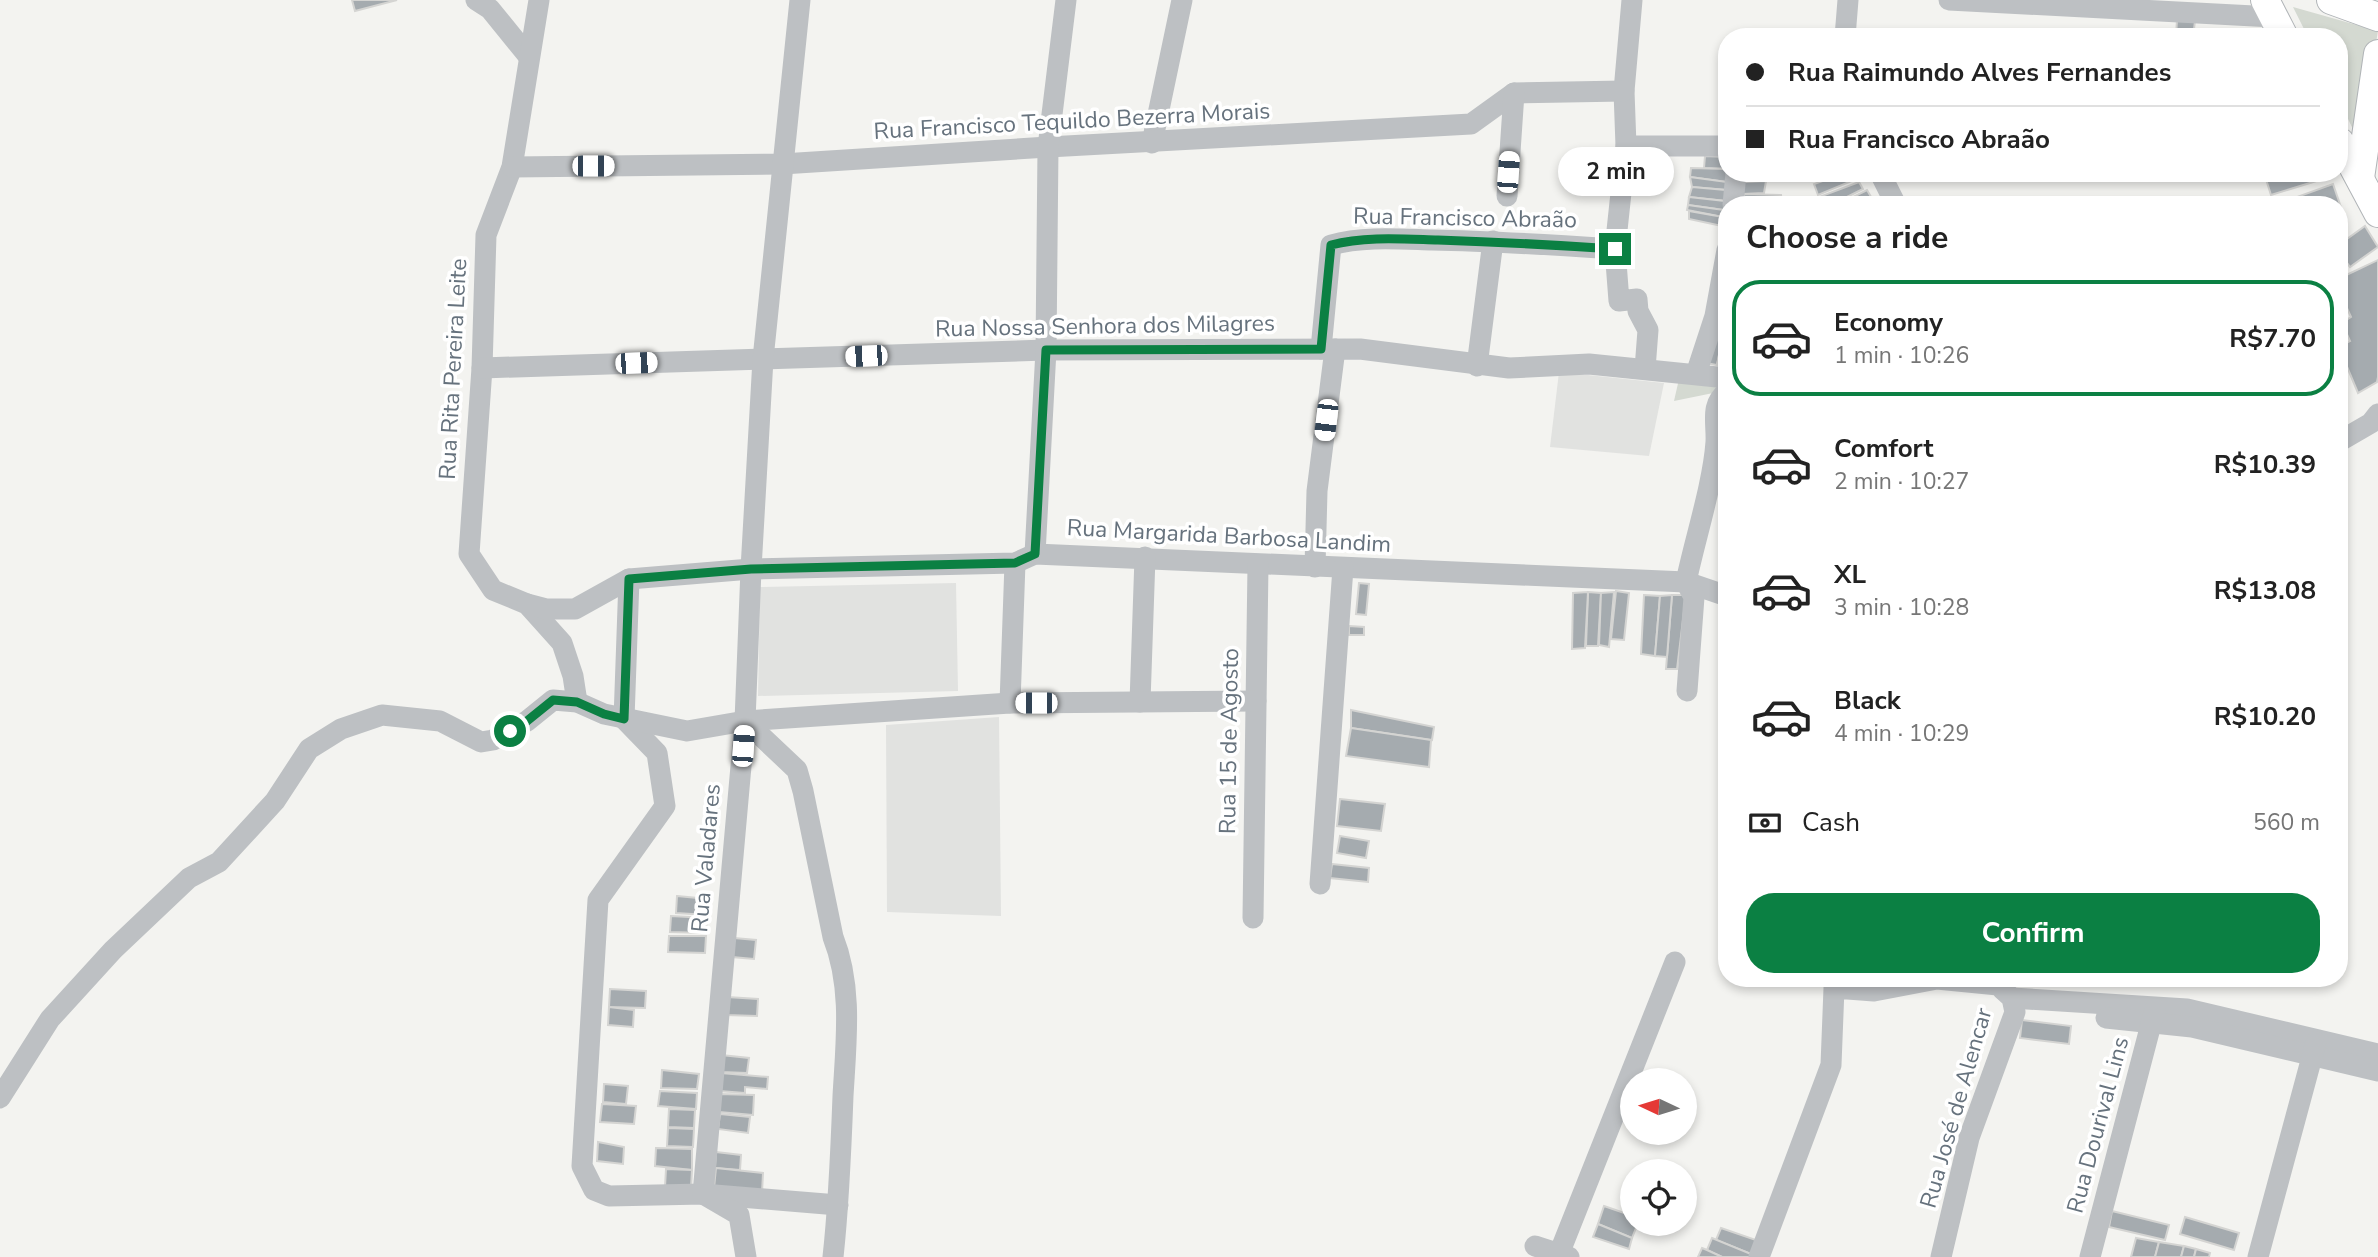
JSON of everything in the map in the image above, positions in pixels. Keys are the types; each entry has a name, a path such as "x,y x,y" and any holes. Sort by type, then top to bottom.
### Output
{"main road":[{"path":"2331,0 2378,17"},
{"path":"2372,199 2378,54"},
{"path":"2348,156 2372,199"}],"street":[{"name":"Rua Rita Pereira Leite","path":"539,0 512,167 486,234 482,368 469,554 493,590 527,604 562,643 573,676 577,702"},
{"name":"Rua Valadares","path":"703,1194 745,721 764,359 800,0"},
{"path":"1035,554 1046,350 1048,147 1066,0"},
{"path":"1152,143 1182,0"},
{"path":"1632,0 1624,91 1626,146 1615,249 1619,301 1637,299 1638,311 1648,330 1645,369"},
{"path":"1846,28 1848,0"},
{"path":"1949,0 2274,18"},
{"path":"485,3 529,57"},
{"path":"1507,195 1514,93 1624,91"},
{"name":"Rua Francisco Tequildo Bezerra Morais","path":"512,167 782,164 1472,124 1514,93"},
{"path":"1626,146 1718,146"},
{"name":"Rua Francisco Abraão","path":"1328,349 1328,262 1331,245 1345,241 1391,239 1493,241 1615,249"},
{"path":"1477,366 1493,241"},
{"path":"1696,374 1718,300"},
{"path":"1315,567 1317,491 1328,349"},
{"name":"Rua Nossa Senhora dos Milagres","path":"482,368 1046,350 1360,349 1477,366 1509,368 1589,364 1718,377"},
{"path":"1687,691 1694,597 1686,582 1714,458 1715,408 1718,401"},
{"path":"2348,437 2371,423 2378,414"},
{"name":"Rua Margarida Barbosa Landim","path":"527,604 575,609 629,579 751,569 1015,563 1035,554 1686,582 1718,593"},
{"path":"1140,702 1144,558"},
{"path":"1010,703 1015,563"},
{"name":"Rua 15 de Agosto","path":"1253,918 1258,565"},
{"path":"1320,884 1342,568"},
{"path":"629,579 624,719 657,753 666,806 598,900 582,1167 594,1190 609,1196 703,1194 838,1205"},
{"path":"0,1098 50,1019 113,950 179,887 189,878 219,862 275,801 310,748 341,729 382,715 440,721 481,742 494,740 527,721 553,700 577,702 604,714 687,731 745,721 1010,703 1256,701"},
{"path":"745,721 797,770 833,937 840,954 847,1007 833,1257"},
{"path":"1535,1246 1564,1255 1675,962"},
{"path":"1759,1257 1831,1065 1834,988 1874,991 1895,987"},
{"path":"1976,987 2154,1014 2187,1009 2314,1048 2378,1071"},
{"name":"Rua José de Alencar","path":"1941,1257 2006,993"},
{"name":"Rua Dourival Lins","path":"2090,1257 2154,1014"},
{"path":"2314,1048 2378,1055"},
{"path":"2258,1257 2314,1048"},
{"path":"703,1194 739,1215 746,1257"}],"shaded area":[{"path":"2293,7 2378,31 2359,142 2348,119 2348,28 2304,28"},
{"path":"1559,372 1664,383 1649,456 1550,447"},
{"path":"1679,379 1718,384 1718,392 1674,401"},
{"path":"956,583 958,691 758,696 760,587"},
{"path":"999,717 1001,916 887,912 886,725"}],"building":[{"path":"352,0 397,0 355,11"},
{"path":"2177,19 2195,21 2194,28 2176,28"},
{"path":"1705,156 1718,157 1718,169 1704,168"},
{"path":"1691,168 1718,169 1718,181 1690,177"},
{"path":"1690,177 1727,182 1726,190 1692,187"},
{"path":"1744,182 1766,182 1764,193 1742,194"},
{"path":"1820,182 1849,182 1818,195 1814,184"},
{"path":"1859,182 1863,189 1849,196 1822,196"},
{"path":"2267,182 2313,182 2271,195"},
{"path":"2333,184 2337,196 2300,196"},
{"path":"1692,187 1726,190 1725,196 1718,196 1718,200 1689,197"},
{"path":"1867,190 1870,196 1855,196"},
{"path":"1744,194 1781,196 1744,196"},
{"path":"1689,197 1718,200 1718,209 1688,205"},
{"path":"1688,205 1718,209 1718,216 1687,210"},
{"path":"1689,211 1718,216 1718,225 1689,219"},
{"path":"2365,226 2378,247 2350,267 2348,238"},
{"path":"2378,260 2378,377 2377,382 2358,393 2348,369 2348,319 2351,317 2348,310 2348,274"},
{"path":"1718,329 1717,365 1705,363"},
{"path":"1359,583 1369,584 1366,615 1356,614"},
{"path":"1616,591 1629,593 1624,640 1611,639"},
{"path":"1588,592 1601,593 1598,646 1586,646"},
{"path":"1588,592 1585,648 1572,649 1573,593"},
{"path":"1614,592 1609,647 1599,645 1601,593"},
{"path":"1644,595 1660,596 1655,656 1641,654"},
{"path":"1672,595 1686,595 1677,669 1666,669"},
{"path":"1672,595 1667,657 1655,656 1660,596"},
{"path":"1349,626 1364,627 1364,635 1349,635"},
{"path":"1351,710 1434,727 1432,740 1351,728"},
{"path":"1351,728 1431,740 1429,767 1346,756"},
{"path":"1340,799 1385,804 1381,831 1337,826"},
{"path":"1340,836 1369,841 1366,858 1337,853"},
{"path":"1332,864 1369,868 1368,882 1330,878"},
{"path":"677,896 708,899 708,915 676,913"},
{"path":"671,916 707,918 706,933 670,932"},
{"path":"669,936 706,936 705,953 668,952"},
{"path":"734,938 756,940 754,959 732,957"},
{"path":"610,989 646,991 645,1008 609,1007"},
{"path":"727,997 758,999 757,1016 726,1015"},
{"path":"609,1007 634,1010 633,1027 608,1025"},
{"path":"2022,1020 2071,1026 2069,1044 2020,1038"},
{"path":"721,1055 749,1058 747,1073 721,1072"},
{"path":"662,1070 699,1074 697,1089 661,1088"},
{"path":"721,1073 768,1077 767,1089 745,1087 745,1093 719,1091"},
{"path":"604,1084 628,1086 626,1104 603,1102"},
{"path":"660,1091 697,1093 696,1109 658,1106"},
{"path":"719,1094 754,1095 753,1115 719,1112"},
{"path":"602,1104 636,1106 634,1124 600,1122"},
{"path":"669,1109 695,1110 694,1128 668,1127"},
{"path":"720,1114 750,1117 748,1133 718,1129"},
{"path":"668,1128 694,1129 693,1147 667,1146"},
{"path":"598,1142 624,1147 623,1164 597,1161"},
{"path":"656,1148 692,1149 692,1170 655,1166"},
{"path":"716,1152 741,1155 740,1170 715,1168"},
{"path":"716,1168 763,1173 762,1193 714,1188"},
{"path":"666,1169 692,1170 691,1188 665,1187"},
{"path":"1604,1206 1620,1212 1620,1233 1598,1224"},
{"path":"2112,1211 2169,1225 2165,1240 2109,1227"},
{"path":"2185,1217 2239,1233 2234,1250 2180,1234"},
{"path":"1598,1224 1620,1233 1620,1236 1632,1238 1629,1249 1593,1237"},
{"path":"1721,1228 1756,1240 1751,1254 1716,1240"},
{"path":"1712,1238 1751,1254 1750,1257 1722,1257 1707,1250"},
{"path":"2136,1238 2159,1242 2155,1257 2131,1257"},
{"path":"2159,1242 2184,1246 2181,1257 2155,1257"},
{"path":"2184,1246 2196,1249 2194,1257 2181,1257"},
{"path":"1702,1248 1707,1250 1722,1257 1698,1257"},
{"path":"2196,1249 2210,1253 2209,1257 2194,1257"}],"route":[{"path":"510,731 553,700 577,702 604,714 624,719 629,579 751,569 1015,563 1035,554 1046,350 1321,349 1331,245 1345,241 1493,241 1615,249"}]}
